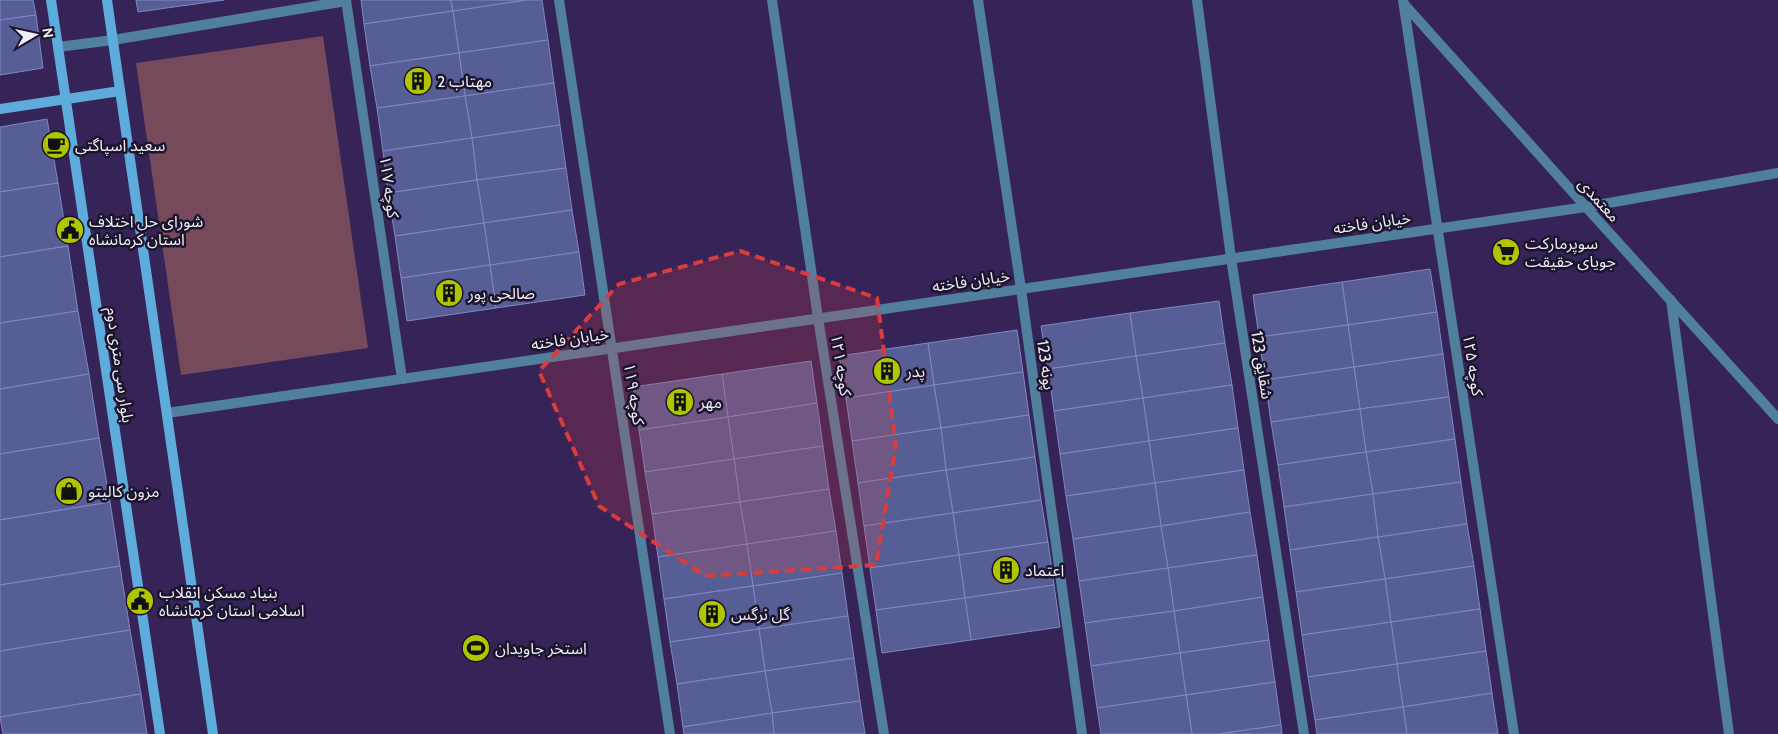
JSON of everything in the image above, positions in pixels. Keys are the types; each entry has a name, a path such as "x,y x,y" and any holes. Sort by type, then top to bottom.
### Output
{"main road":[{"name":"بلوار سی متری دوم","path":"51,0 160,734"},
{"path":"107,0 213,734"},
{"path":"0,109 120,91"}],"street":[{"path":"58,47 113,40 346,0"},
{"name":"کوچه ۱۱۷","path":"346,0 402,379"},
{"name":"کوچه ۱۱۹","path":"559,0 670,734"},
{"name":"کوچه ۱۲۱","path":"772,0 818,318 884,734"},
{"name":"123 پونه","path":"978,0 1021,289 1082,734"},
{"name":"123 شقایق","path":"1197,0 1230,258 1304,734"},
{"name":"معتمدی","path":"1402,1 1586,208 1778,418"},
{"name":"کوچه ۱۲۵","path":"1402,1 1514,734"},
{"name":"خیابان فاخته","path":"167,413 1586,208 1778,173"},
{"path":"1671,300 1729,734"}],"highlighted area":[{"path":"740,251 877,298 896,445 876,565 705,576 599,506 539,371 619,284"}],"shaded area":[{"path":"323,36 368,348 181,375 136,63"}],"building":[{"path":"0,0 33,0 36,15 0,20"},
{"path":"136,0 224,0 138,12"},
{"path":"361,0 451,0 453,11 364,24"},
{"path":"451,0 527,0 453,11"},
{"path":"527,0 542,0 548,40 459,53 453,11"},
{"path":"453,11 459,53 370,66 364,24"},
{"path":"36,15 43,68 0,75 0,20"},
{"path":"548,40 554,83 465,96 459,53"},
{"name":"مهتاب 2","path":"459,53 465,96 377,108 370,66"},
{"path":"554,83 560,125 472,138 465,96"},
{"path":"465,96 472,138 383,151 377,108"},
{"path":"47,119 58,183 0,192 0,127"},
{"path":"560,125 566,168 477,180 472,138"},
{"path":"472,138 477,180 388,193 383,151"},
{"path":"566,168 572,210 484,223 477,180"},
{"path":"477,180 484,223 395,236 388,193"},
{"path":"58,183 68,246 0,257 0,192"},
{"path":"572,210 579,252 490,265 484,223"},
{"path":"484,223 490,265 401,278 395,236"},
{"path":"68,246 78,311 0,323 0,257"},
{"path":"579,252 585,295 496,308 490,265"},
{"name":"صالحی پور","path":"490,265 496,308 407,321 401,278"},
{"path":"1430,269 1437,312 1348,325 1342,282"},
{"path":"1342,282 1348,325 1259,337 1253,295"},
{"path":"1219,301 1225,343 1136,356 1130,313"},
{"path":"78,311 89,374 0,389 0,323"},
{"path":"1437,312 1443,354 1354,367 1348,325"},
{"path":"1130,313 1136,356 1048,369 1041,326"},
{"path":"1348,325 1354,367 1265,380 1259,337"},
{"path":"1017,330 1023,372 934,385 928,343"},
{"name":"پدر","path":"928,343 934,385 846,398 839,356"},
{"path":"1225,343 1232,385 1143,398 1136,356"},
{"path":"1443,354 1449,397 1360,409 1354,367"},
{"path":"1136,356 1143,398 1054,411 1048,369"},
{"path":"811,361 817,403 728,417 722,374"},
{"path":"1354,367 1360,409 1271,422 1265,380"},
{"path":"1023,372 1029,415 941,428 934,385"},
{"path":"89,374 99,438 0,454 0,389"},
{"name":"مهر","path":"722,374 728,417 639,430 633,387"},
{"path":"934,385 941,428 852,441 846,398"},
{"path":"1232,385 1238,428 1149,441 1143,398"},
{"path":"1449,397 1455,439 1366,452 1360,409"},
{"path":"1143,398 1149,441 1060,454 1054,411"},
{"path":"817,403 823,446 734,459 728,417"},
{"path":"1360,409 1366,452 1278,465 1271,422"},
{"path":"1029,415 1035,457 946,470 941,428"},
{"path":"728,417 734,459 645,472 639,430"},
{"path":"941,428 946,470 858,483 852,441"},
{"path":"1238,428 1244,470 1155,483 1149,441"},
{"path":"99,438 110,502 0,520 0,454"},
{"path":"1455,439 1461,482 1373,494 1366,452"},
{"path":"1149,441 1155,483 1066,496 1060,454"},
{"path":"823,446 829,489 740,502 734,459"},
{"path":"1366,452 1373,494 1284,507 1278,465"},
{"path":"1035,457 1041,500 953,513 946,470"},
{"path":"734,459 740,502 652,514 645,472"},
{"path":"946,470 953,513 864,526 858,483"},
{"path":"1244,470 1250,512 1161,526 1155,483"},
{"path":"1461,482 1467,524 1378,537 1373,494"},
{"path":"1155,483 1161,526 1073,539 1066,496"},
{"path":"829,489 836,531 747,544 740,502"},
{"path":"1373,494 1378,537 1290,550 1284,507"},
{"path":"1041,500 1048,542 959,555 953,513"},
{"path":"110,502 120,566 0,585 0,520"},
{"path":"740,502 747,544 658,557 652,514"},
{"path":"1250,512 1257,555 1168,568 1161,526"},
{"path":"953,513 959,555 870,568 864,526"},
{"path":"1467,524 1474,566 1385,579 1378,537"},
{"path":"1161,526 1168,568 1079,581 1073,539"},
{"path":"836,531 842,573 753,586 747,544"},
{"path":"1378,537 1385,579 1296,592 1290,550"},
{"name":"اعتماد","path":"1048,542 1054,585 965,598 959,555"},
{"path":"747,544 753,586 664,599 658,557"},
{"path":"959,555 965,598 876,610 870,568"},
{"path":"1257,555 1263,597 1174,611 1168,568"},
{"path":"120,566 130,630 0,651 0,585"},
{"path":"1474,566 1480,609 1391,622 1385,579"},
{"path":"1168,568 1174,611 1085,623 1079,581"},
{"path":"842,573 848,616 759,629 753,586"},
{"path":"1385,579 1391,622 1302,635 1296,592"},
{"path":"1054,585 1060,627 971,640 965,598"},
{"name":"گل نرگس","path":"753,586 759,629 670,642 664,599"},
{"path":"1263,597 1269,640 1180,653 1174,611"},
{"path":"965,598 971,640 882,653 876,610"},
{"path":"1480,609 1486,651 1397,664 1391,622"},
{"path":"1174,611 1180,653 1091,666 1085,623"},
{"path":"848,616 854,658 765,671 759,629"},
{"path":"1391,622 1397,664 1308,677 1302,635"},
{"path":"759,629 765,671 677,684 670,642"},
{"path":"130,630 141,694 0,717 0,651"},
{"path":"1269,640 1275,682 1186,695 1180,653"},
{"path":"1486,651 1492,693 1403,707 1397,664"},
{"path":"1180,653 1186,695 1097,708 1091,666"},
{"path":"854,658 860,701 772,713 765,671"},
{"path":"1397,664 1403,707 1315,720 1308,677"},
{"path":"765,671 772,713 683,727 677,684"},
{"path":"1275,682 1281,725 1218,734 1192,734 1186,695"},
{"path":"1492,693 1498,734 1407,734 1403,707"},
{"path":"141,694 147,734 3,734 0,717"},
{"path":"1186,695 1192,734 1101,734 1097,708"},
{"path":"860,701 865,734 774,734 772,713"},
{"path":"1403,707 1407,734 1317,734 1315,720"},
{"path":"772,713 774,734 684,734 683,727"},
{"path":"1281,725 1282,734 1218,734"}],"place":[{"name":"مهتاب 2","path":"418,81"},
{"name":"سعید اسپاگتی","path":"56,145"},
{"name":"شورای حل اختلاف استان کرمانشاه","path":"70,230"},
{"name":"سوپرمارکت جویای حقیقت","path":"1506,252"},
{"name":"صالحی پور","path":"449,293"},
{"name":"پدر","path":"887,371"},
{"name":"مهر","path":"680,402"},
{"name":"مزون کالیتو","path":"69,491"},
{"name":"اعتماد","path":"1006,570"},
{"name":"بنیاد مسکن انقلاب اسلامی استان کرمانشاه","path":"140,601"},
{"name":"گل نرگس","path":"712,614"},
{"name":"استخر جاویدان","path":"476,648"}]}
